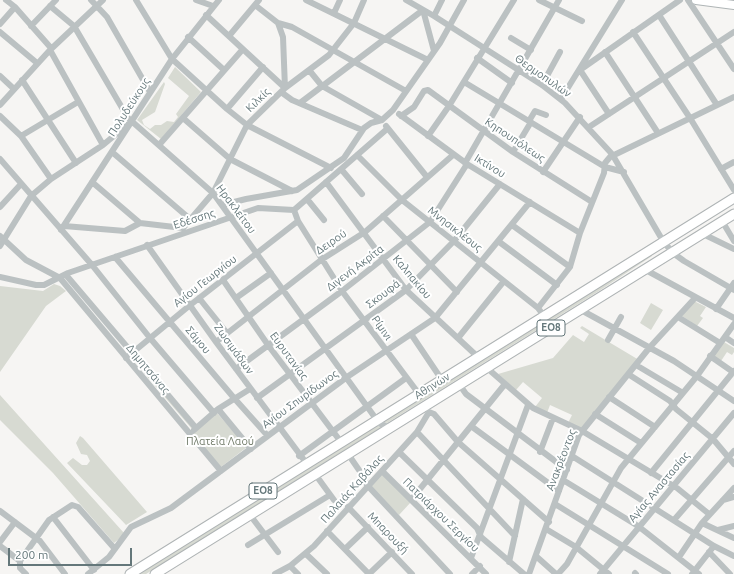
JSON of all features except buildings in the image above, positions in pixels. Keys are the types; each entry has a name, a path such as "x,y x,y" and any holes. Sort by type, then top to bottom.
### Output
{"highway":[{"name":"Αθηνών","path":"130,574 734,198"},
{"name":"Αθηνών","path":"155,574 390,428 427,409 459,384 581,310 644,269 673,253 734,214"}],"main road":[{"path":"696,0 734,5"}],"street":[{"path":"6,0 15,7 50,49 78,102 103,144"},
{"path":"31,26 56,0"},
{"path":"91,0 107,17 150,92"},
{"path":"0,105 50,49 103,0"},
{"path":"136,0 172,59 227,109 247,125 331,168"},
{"path":"196,0 213,6"},
{"name":"Πολυδεύκους","path":"62,228 172,59 219,0"},
{"path":"306,0 428,60"},
{"path":"334,13 340,0"},
{"name":"Κιλκίς","path":"182,231 190,219 213,193 247,125 283,90 334,49 354,23 364,0"},
{"name":"Θερμοπυλών","path":"406,0 413,2 423,10 542,85 561,99 580,117 612,154 624,172 663,242 673,253 684,261 732,289"},
{"path":"434,16 442,0"},
{"name":"Εδέσσης","path":"222,206 246,199 292,192 303,188 331,168 347,154 362,130 371,123 382,120 393,110 451,27 464,0"},
{"path":"428,136 449,106 477,58 514,0"},
{"path":"539,0 582,21"},
{"name":"Διγενή Ακρίτα","path":"236,369 342,291 430,222 466,163 559,0"},
{"path":"561,99 622,0"},
{"path":"580,70 633,32 660,16 680,0"},
{"path":"688,0 734,69"},
{"path":"229,36 257,3 278,23 283,37 283,90"},
{"name":"Ηρακλείτου","path":"50,6 74,26 116,101 132,121 213,193 377,420"},
{"path":"0,24 15,7"},
{"path":"300,103 423,10 434,52"},
{"path":"206,15 263,66 292,100 362,130"},
{"path":"660,16 688,62 717,105"},
{"path":"278,23 292,27 334,49 406,91"},
{"path":"0,32 37,63"},
{"path":"633,32 690,118 734,190"},
{"path":"589,127 734,32"},
{"path":"188,37 224,70"},
{"path":"511,38 531,50"},
{"path":"159,145 243,49"},
{"path":"542,85 560,52"},
{"path":"605,52 658,133"},
{"path":"477,58 512,83"},
{"path":"227,109 263,66"},
{"path":"309,70 322,86 382,120 387,129 427,177"},
{"path":"580,70 609,114"},
{"path":"0,76 14,89"},
{"path":"22,80 47,121 76,163"},
{"path":"464,82 605,167 624,172"},
{"name":"Κηπουπόλεως","path":"401,116 414,107 424,91 429,90 513,152 592,202"},
{"path":"538,308 570,267 580,234 604,173 607,160 612,154 734,97"},
{"path":"21,136 78,102"},
{"name":"Ικτίνου","path":"393,110 453,155 580,234"},
{"path":"513,152 535,111 546,115"},
{"path":"0,116 21,136 51,179"},
{"path":"544,172 580,117"},
{"path":"183,118 230,159 292,192"},
{"path":"0,246 2,237 31,196 51,179 103,144 132,121"},
{"path":"294,210 387,129"},
{"path":"112,152 190,219"},
{"name":"Μνησικλέους","path":"357,155 402,200 504,280 538,308 544,316"},
{"name":"Δειρού","path":"216,342 284,291 321,260 365,232 453,155"},
{"path":"0,159 31,196 62,228 150,338 251,449"},
{"path":"721,169 734,162"},
{"path":"341,169 362,194"},
{"path":"92,182 140,223 182,231"},
{"name":"Καλπακίου","path":"326,182 365,232 406,290 478,357"},
{"path":"0,207 21,184"},
{"name":"Σκουφά","path":"257,398 406,290 454,241 500,184"},
{"path":"307,199 324,220"},
{"name":"Αγίου Σπυρίδωνος","path":"91,572 115,549 132,527 171,508 251,449 267,435 347,377 435,318 530,202"},
{"name":"Εδέσσης","path":"0,277 40,286 182,231 258,208 294,210"},
{"name":"Ρίμινι","path":"294,210 298,221 321,260 342,291 385,351 419,394"},
{"path":"383,216 406,242 457,292"},
{"name":"Αγίου Γεωργίου","path":"126,358 170,321 298,221"},
{"path":"722,221 734,241"},
{"path":"62,228 125,231 140,223"},
{"path":"512,225 570,267"},
{"path":"703,234 734,249"},
{"path":"2,237 26,260 60,278"},
{"path":"498,242 557,285"},
{"name":"Ζωσιμάδων","path":"147,245 189,306 306,464"},
{"name":"Σάμου","path":"115,257 267,435"},
{"path":"644,269 734,318"},
{"path":"236,298 271,273"},
{"name":"Δημητσάνας","path":"66,275 196,428"},
{"name":"Δημητσάνας","path":"60,278 221,471"},
{"name":"Ευρυτανίας","path":"223,280 289,374 341,442"},
{"path":"458,338 504,280"},
{"path":"716,309 732,289 734,283"},
{"path":"199,298 227,333"},
{"name":"Ανακρέοντος","path":"529,574 537,557 559,491 582,431 650,347 695,298"},
{"path":"581,310 650,347 734,401"},
{"path":"608,340 621,317"},
{"path":"678,317 720,343"},
{"path":"537,557 557,574 567,564 600,503 627,460 697,376 734,324"},
{"path":"411,334 442,380"},
{"path":"725,337 734,343"},
{"path":"651,473 692,421 734,372 710,356"},
{"path":"636,365 683,393"},
{"path":"486,368 528,404 553,418 582,431 627,460 672,486 709,514"},
{"path":"628,374 674,404 676,408 713,439 734,464"},
{"path":"299,456 406,378"},
{"path":"459,384 466,394 540,452 567,470"},
{"path":"411,500 505,384"},
{"path":"190,434 216,411 250,388"},
{"path":"609,397 655,427"},
{"path":"471,558 479,532 528,404"},
{"path":"427,409 434,414 458,442 549,522"},
{"name":"Παλαιάς Καβάλας","path":"275,574 290,566 306,554 348,506 417,432 427,409"},
{"name":"Αγίας Αναστασίας","path":"604,573 638,526 734,413"},
{"path":"595,414 641,443"},
{"path":"540,452 553,418"},
{"path":"377,420 381,424 390,428"},
{"path":"471,426 559,491"},
{"path":"417,432 515,536"},
{"path":"674,520 690,499 734,451"},
{"path":"399,452 479,532 481,537 524,574"},
{"path":"348,454 368,485 450,574"},
{"path":"572,456 714,546 734,556"},
{"name":"Πατριάρχου Σεργίου","path":"382,471 480,566 486,574"},
{"path":"248,545 332,497 315,474"},
{"path":"563,480 638,526 679,557 695,573 714,546"},
{"path":"679,557 709,514 734,488"},
{"path":"723,500 734,497"},
{"path":"509,562 522,499"},
{"path":"555,504 668,574"},
{"path":"16,574 20,568 20,561 53,517 75,505 115,549"},
{"name":"Μπαρουξή","path":"348,506 412,574"},
{"path":"0,511 37,538 65,574"},
{"path":"250,515 278,552"},
{"path":"53,517 91,572"},
{"path":"0,542 15,522"},
{"path":"702,523 734,538"},
{"path":"718,530 734,526"},
{"path":"346,549 368,527"},
{"path":"546,529 576,547 604,573"},
{"path":"327,531 369,574 392,552"},
{"path":"0,546 20,561"},
{"path":"709,552 730,574"},
{"path":"306,554 327,574"},
{"path":"290,566 298,574"},
{"path":"472,574 480,566"},
{"path":"20,568 26,574"}],"green space":[{"path":"175,67 201,92 161,139 137,120 164,82 165,84 155,112 142,120 144,125 150,129 155,125 161,125 167,121 174,122 178,117 176,114 189,96 168,78"},
{"path":"651,254 652,256 599,291 387,423 382,422"},
{"path":"54,284 60,286 66,291 46,306 0,372 0,286 43,291"},
{"path":"694,301 706,307 700,316 703,318 697,326 682,316"},
{"path":"651,303 663,310 651,330 640,323"},
{"path":"582,326 639,360 583,429 568,423 572,415 550,405 547,413 535,407 542,398 523,382 516,390 498,374 553,358 573,335 584,342 589,334 580,328"},
{"path":"724,342 734,348 734,352 732,355 727,352 721,361 712,356"},
{"path":"131,358 134,358 192,427 192,429"},
{"path":"0,395 124,533 114,543 53,473 0,420"},
{"name":"Πλατεία Λαού","path":"217,413 247,447 221,467 192,434"},
{"path":"378,425 383,426 146,574 138,574"},
{"path":"80,436 147,512 126,525 67,463 73,458 82,465 87,465 90,461 87,455 81,454 76,443"},
{"path":"382,474 411,502 399,515 370,486"}]}
